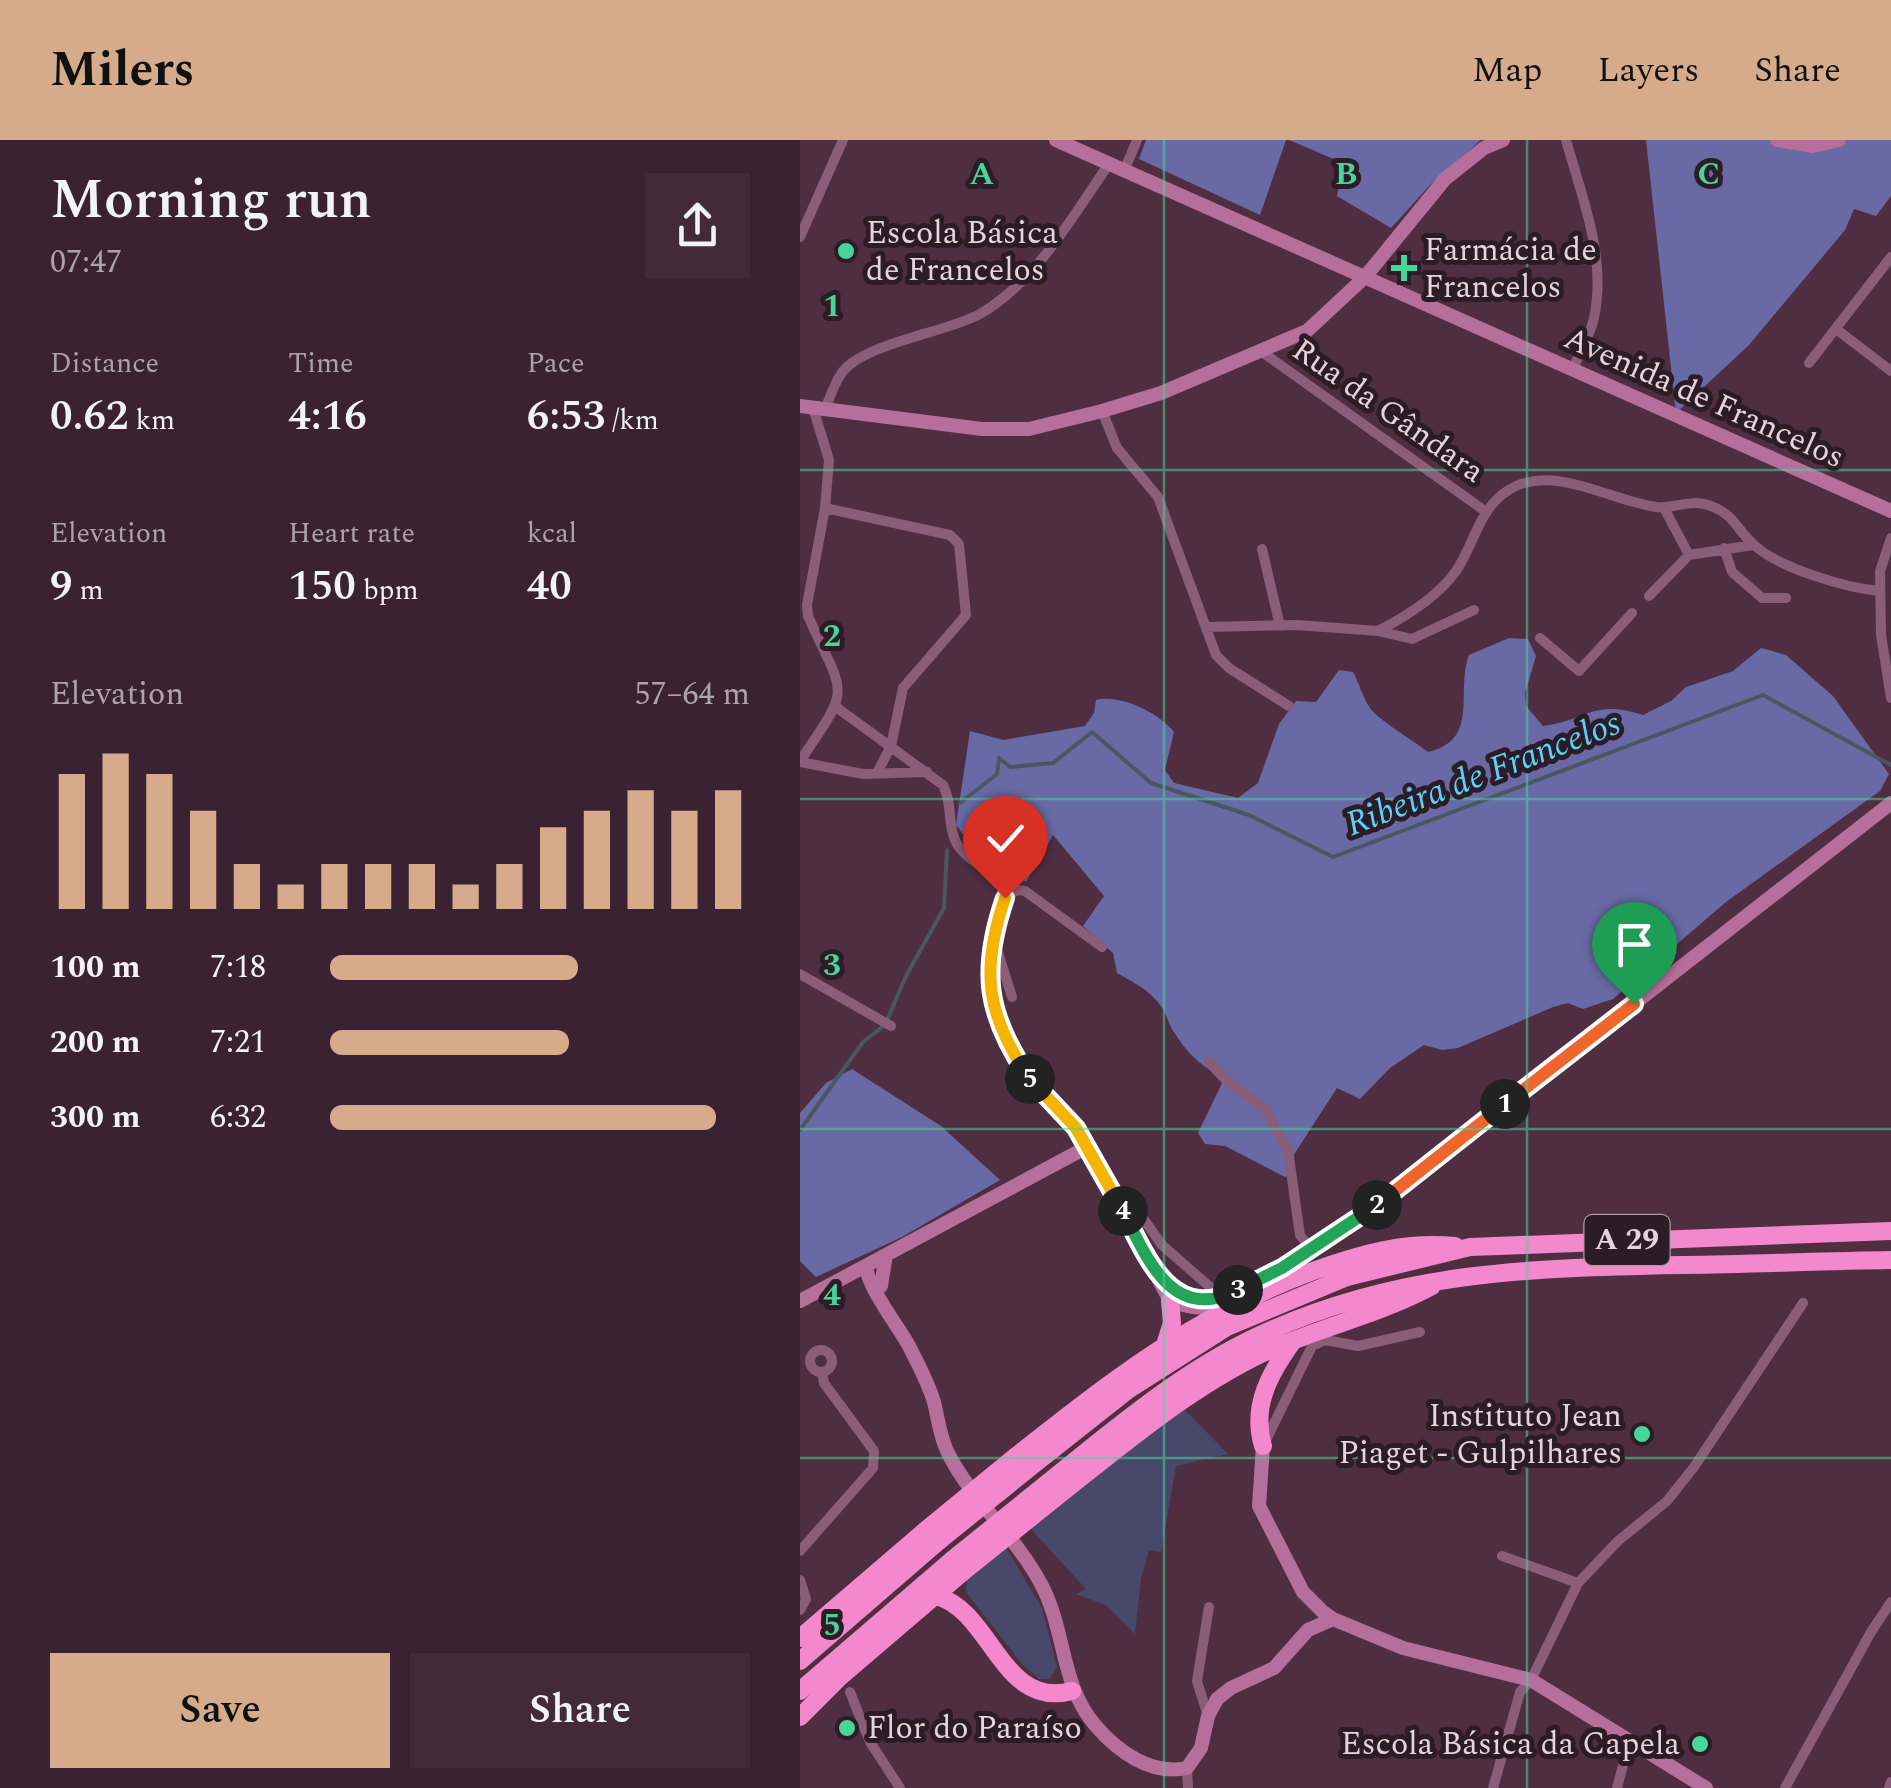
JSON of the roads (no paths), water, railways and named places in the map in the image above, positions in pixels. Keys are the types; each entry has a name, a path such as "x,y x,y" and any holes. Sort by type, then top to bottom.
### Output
{"highway":[{"name":"A 29","path":"800,1638 1022,1463 1119,1375 1166,1342 1274,1286 1351,1258 1420,1243 1470,1247 1891,1230"},
{"name":"A 29","path":"1022,1463 1240,1320 1347,1277 1470,1247"},
{"name":"A 29","path":"800,1691 958,1570 1143,1406 1252,1339 1288,1322 1377,1292 1521,1269 1891,1260"},
{"name":"A 29","path":"1049,1492 1225,1374 1294,1339 1400,1303 1446,1279"},
{"path":"1166,1342 1172,1323 1170,1300"},
{"path":"1263,1446 1258,1420 1263,1395 1276,1365 1294,1339"},
{"name":"A 29","path":"800,1660 933,1535"},
{"name":"A 29","path":"800,1717 840,1677 936,1596 958,1570"},
{"path":"958,1570 960,1596 1028,1679 1038,1686 1070,1684"},
{"path":"936,1596 956,1604 1024,1685 1050,1694 1070,1684"}],"street":[{"path":"800,237 843,140"},
{"name":"Avenida de Francelos","path":"1056,140 1891,511"},
{"path":"1124,170 1137,140"},
{"path":"813,408 982,429 1029,429 1102,412 1161,392 1307,332 1365,277 1444,179 1484,148 1503,140"},
{"path":"1566,140 1594,241 1599,276 1593,322 1573,370"},
{"path":"1777,140 1813,146 1839,140"},
{"path":"813,408 841,373 860,357 980,314 1019,283 1051,246 1109,164"},
{"path":"1808,363 1891,257"},
{"path":"1836,329 1891,370"},
{"name":"Rua da Gândara","path":"1262,352 1485,511"},
{"path":"813,408 828,460 825,508 808,616 839,682 836,708 800,762 876,774 928,772"},
{"path":"1102,412 1117,448 1158,497 1216,654 1229,668 1289,706"},
{"path":"1378,630 1440,590 1456,571 1485,511 1501,496 1518,485 1540,481 1566,483 1664,508 1686,502 1706,504 1732,516 1753,545 1790,565 1841,585 1880,591"},
{"path":"825,508 950,535 959,544 966,616 903,688 891,746 876,774"},
{"path":"1664,508 1688,555"},
{"path":"1891,538 1881,562 1880,591 1881,635 1891,698"},
{"path":"1649,596 1688,555 1753,545"},
{"path":"1262,548 1280,626"},
{"path":"1724,548 1732,572 1762,598 1786,598"},
{"path":"1206,627 1378,630 1412,639 1474,610"},
{"path":"1540,638 1579,672 1632,613"},
{"path":"836,708 943,785 951,800 956,840 965,855 1004,883 1005,898 993,934 990,971 994,1008 1005,1043 1035,1085 1089,1146 1170,1300 1206,1308 1365,1214 1891,803"},
{"path":"1005,898 1018,890 1026,891 1102,948"},
{"path":"993,934 1004,981 1012,997"},
{"path":"800,974 886,1024"},
{"path":"1210,1062 1226,1080 1264,1108 1288,1150 1300,1235 1311,1248"},
{"path":"800,1300 1089,1146"},
{"path":"1116,1198 1130,1200 1162,1245 1210,1287"},
{"path":"877,1287 886,1255"},
{"path":"866,1266 866,1276 877,1287 932,1396 946,1450 961,1476 1028,1562 1049,1600 1070,1684 1093,1724 1118,1749 1170,1772 1186,1768 1201,1748 1208,1716 1217,1699 1230,1688 1274,1668 1308,1630 1333,1619"},
{"path":"845,1277 877,1287"},
{"path":"1160,1279 1187,1296 1223,1298"},
{"path":"1493,1788 1520,1692 1531,1680 1578,1583 1618,1541 1667,1502 1803,1303"},
{"path":"1420,1332 1358,1346 1325,1340 1312,1346 1263,1446 1260,1506 1281,1552 1311,1602 1333,1619 1427,1655 1531,1680 1706,1788"},
{"path":"800,1552 876,1461 874,1451 824,1383 822,1372"},
{"path":"1502,1556 1578,1583"},
{"path":"800,1580 806,1599 800,1610"},
{"path":"1308,1630 1311,1602"},
{"path":"1785,1788 1891,1602"},
{"path":"1208,1716 1198,1681 1209,1607"},
{"path":"850,1692 870,1742 900,1788"},
{"path":"1617,1788 1630,1740"},
{"path":"1186,1768 1188,1788"}],"waterway":[{"name":"Ribeira de Francelos","path":"960,803 997,774 999,758 1010,767 1053,763 1092,732 1151,783 1249,815 1333,857 1763,695 1891,765"},
{"name":"Ribeira de Francelos","path":"800,1130 863,1042 885,1025 906,976 944,908 947,850"}],"place":[{"name":"Escola Básica de Francelos","path":"846,251"},
{"name":"Farmácia de Francelos","path":"1404,268"},
{"name":"Instituto Jean Piaget - Gulpilhares","path":"1642,1434"},
{"name":"Flor do Paraíso","path":"847,1728"},
{"name":"Escola Básica da Capela","path":"1700,1744"}]}
